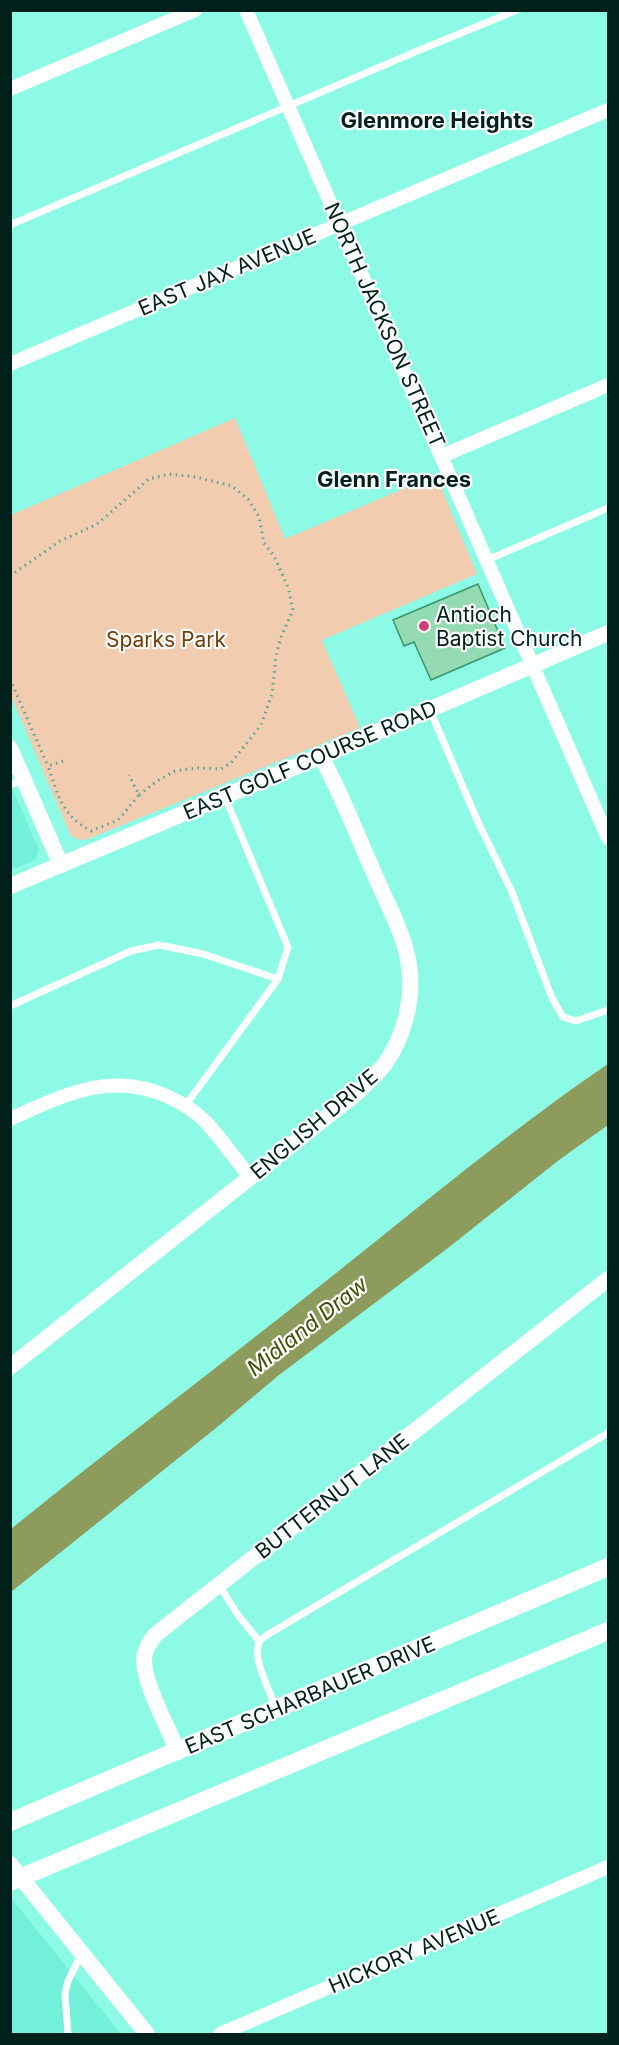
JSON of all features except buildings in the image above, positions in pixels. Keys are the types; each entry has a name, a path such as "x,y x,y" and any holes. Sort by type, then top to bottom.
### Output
{"main road":[{"name":"EAST SCHARBAUER DRIVE","path":"10,1822 609,1567"},
{"path":"14,1874 609,1631"}],"street":[{"path":"10,89 195,10"},
{"name":"NORTH JACKSON STREET","path":"246,10 609,838"},
{"name":"EAST JAX AVENUE","path":"10,364 609,110"},
{"path":"442,456 609,385"},
{"name":"EAST GOLF COURSE ROAD","path":"10,886 609,633"},
{"path":"10,748 17,782 62,865"},
{"name":"ENGLISH DRIVE","path":"10,1367 352,1097 376,1075 396,1045 408,1007 409,966 404,946 337,787 321,756"},
{"path":"10,1119 82,1090 113,1084 149,1089 186,1106 205,1121 250,1177"},
{"name":"BUTTERNUT LANE","path":"178,1752 144,1668 146,1650 155,1635 609,1279"},
{"name":"HICKORY AVENUE","path":"220,2034 609,1867"},
{"path":"14,1874 82,1953 143,2033"}],"lane":[{"path":"10,225 517,10"},
{"path":"487,560 609,508"},
{"path":"430,710 478,822 512,892 552,998 563,1017 576,1021 609,1010"},
{"path":"186,1106 278,979 288,947 225,797"},
{"path":"10,1006 131,951 159,945 203,954 278,979"},
{"path":"277,1709 258,1661 257,1651 260,1641 267,1635 609,1433"},
{"path":"219,1585 238,1615 260,1641"},
{"path":"68,2034 65,1994 68,1981 82,1953"}],"path":[{"path":"10,576 60,541 96,525 149,478 169,474 196,477 232,486 248,499 259,517 264,543 274,556 288,587 293,610 281,637 276,656 272,694 261,725 231,763 221,769 197,768 176,771 139,795 118,820 91,831 79,824 61,805 48,766 10,679"},
{"path":"48,766 63,761"},
{"path":"129,775 139,795"}],"shaded area":[{"path":"10,783 39,850 35,860 11,870"},
{"path":"11,1898 121,2034 11,2034"}],"green space":[{"name":"Sparks Park","path":"235,418 285,539 436,475 477,574 322,640 360,728 88,839 80,840 71,836 11,696 11,515"}],"water":[{"name":"Midland Draw","path":"608,1064 608,1125 279,1375 11,1592 11,1529 498,1144"}],"place":[{"name":"Antioch Baptist Church","path":"424,626"}],"district":[{"name":"Glenmore Heights","path":"437,120"},
{"name":"Glenn Frances","path":"394,479"}]}
